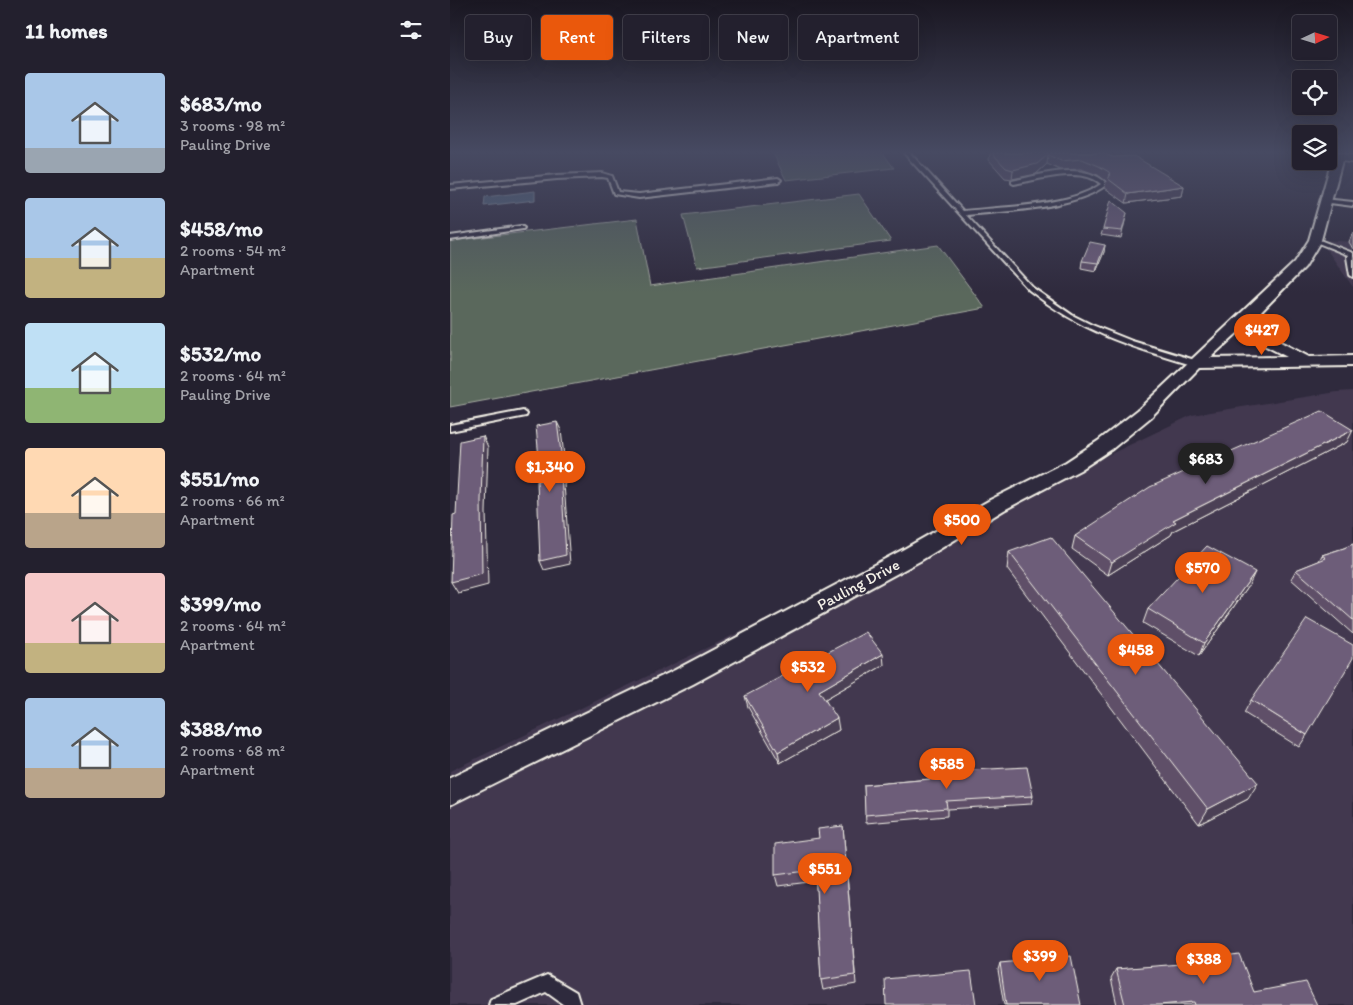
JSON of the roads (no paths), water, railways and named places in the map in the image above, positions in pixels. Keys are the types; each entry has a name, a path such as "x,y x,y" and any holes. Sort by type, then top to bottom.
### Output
{"street":[{"name":"Pauling Drive","path":"450,792 684,677 912,555 997,505 1073,466 1105,445 1145,413 1300,264 1314,240 1324,201"},
{"path":"1248,316 1263,339 1307,360"},
{"path":"1195,363 1307,360 1353,361"}],"lane":[{"path":"952,200 1031,289 1068,316 1095,331 1155,353 1195,363"},
{"path":"964,213 1059,200"},
{"path":"1324,201 1353,204"},
{"path":"450,238 521,228"},
{"path":"1314,240 1353,255 1350,257 1353,275"},
{"path":"450,428 523,414"},
{"path":"497,1005 548,983 570,998 572,1005"}],"water":[{"path":"485,200 535,200 535,200 484,206"}]}
